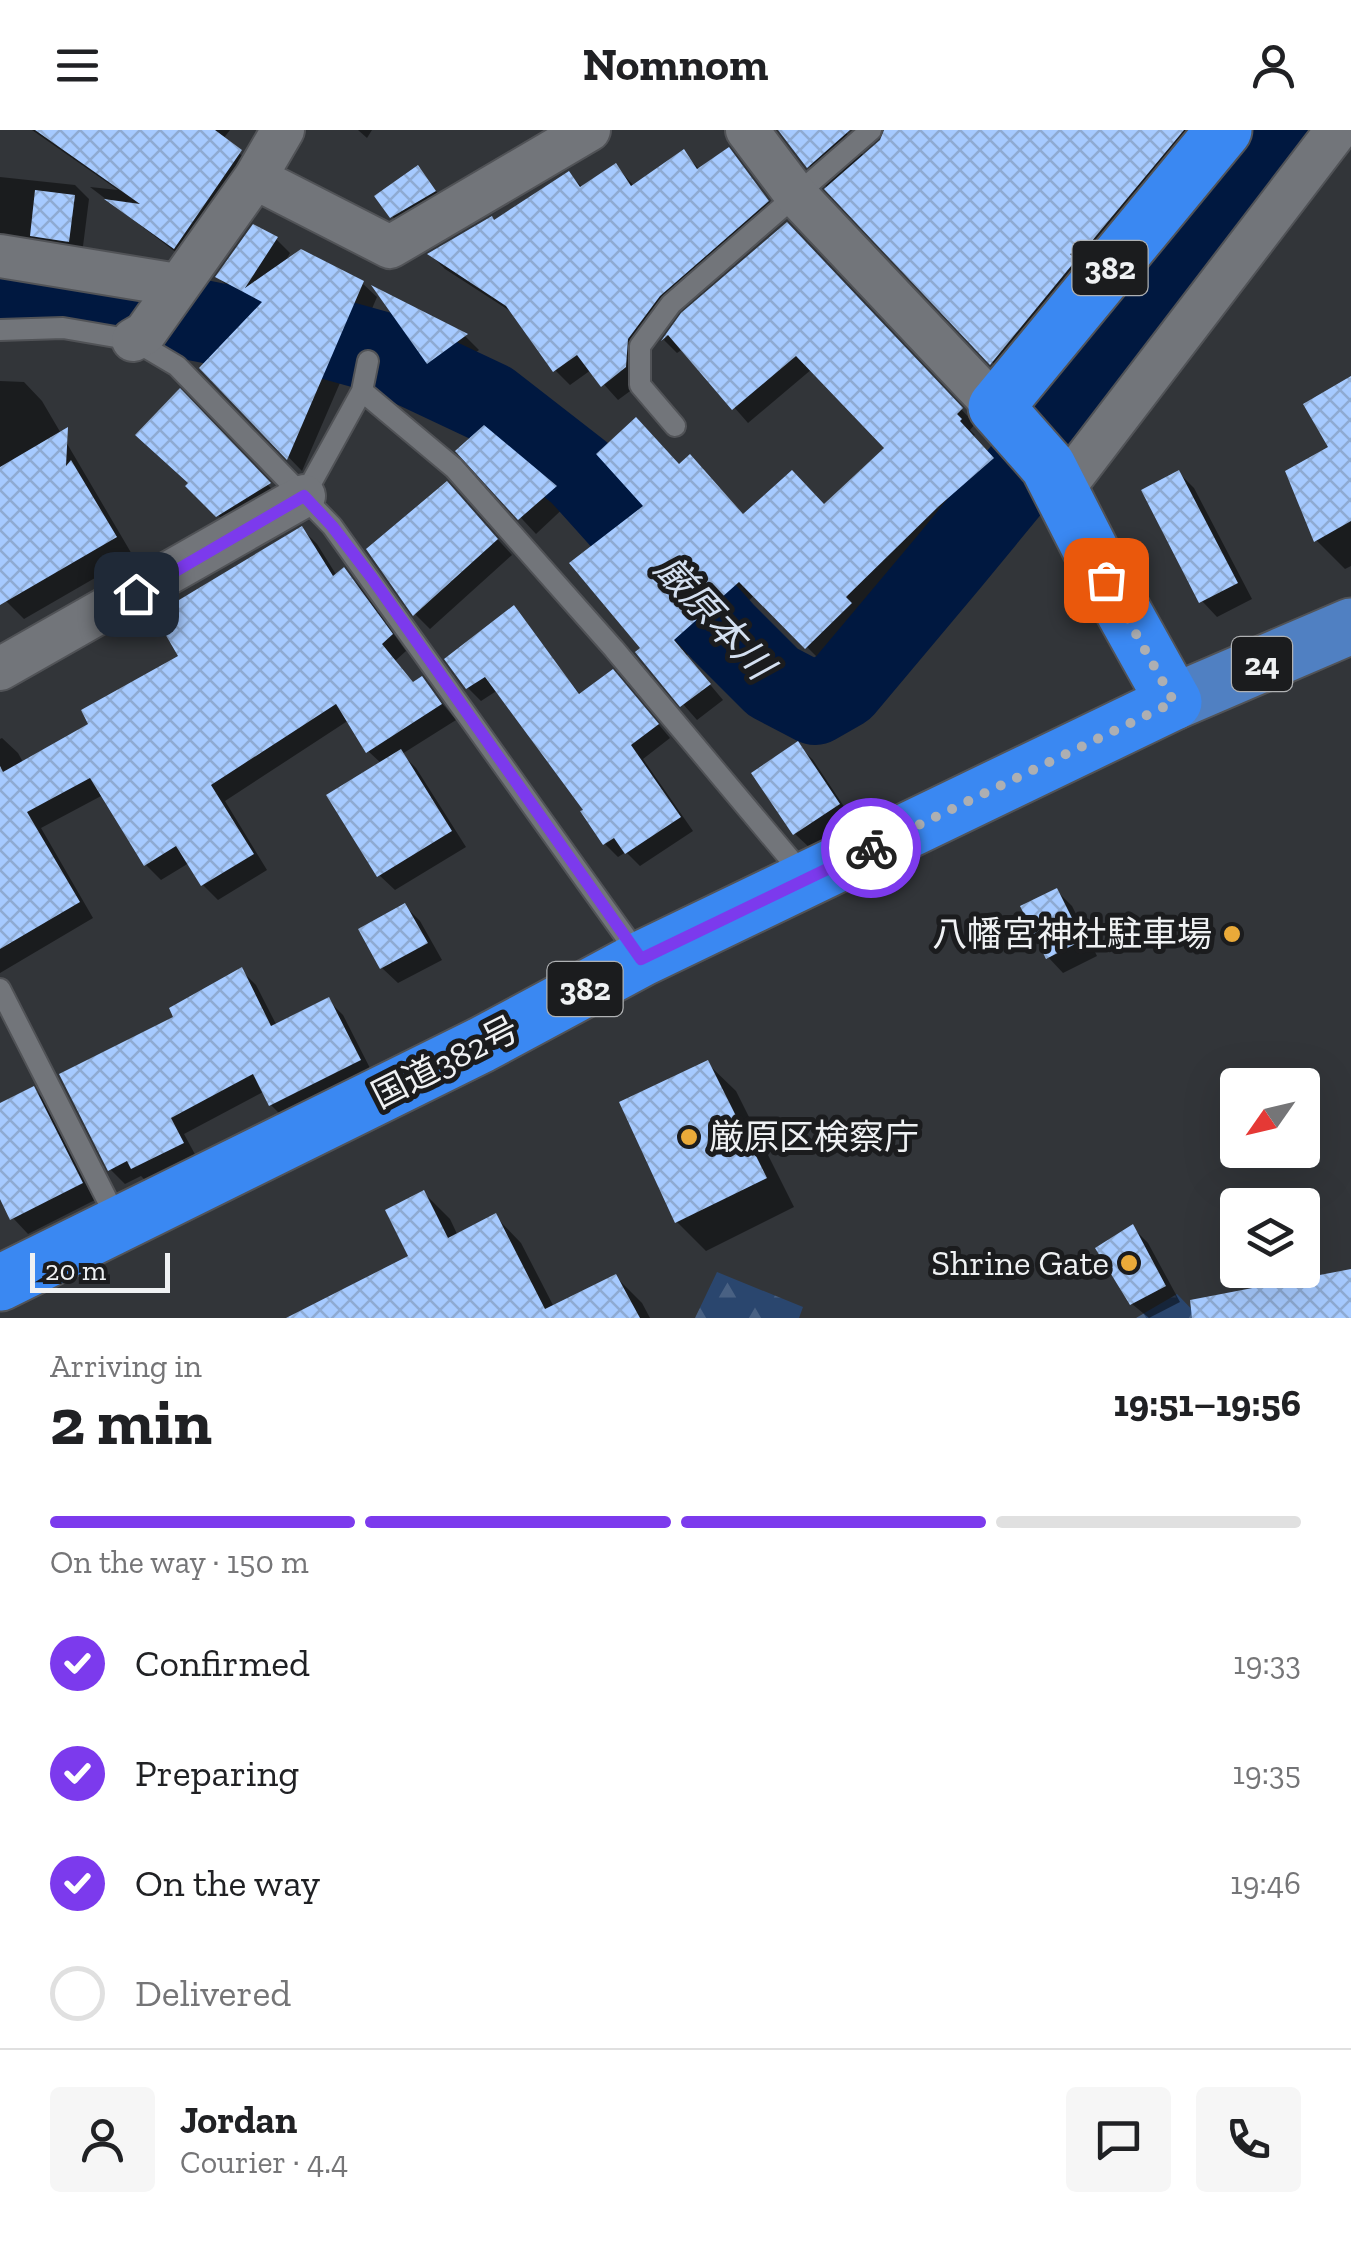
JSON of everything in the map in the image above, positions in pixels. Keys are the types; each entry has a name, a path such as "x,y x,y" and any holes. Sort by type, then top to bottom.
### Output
{"highway":[{"name":"382","path":"1031,448 1224,130"},
{"path":"1031,448 1174,702"},
{"name":"国道382号","path":"0,1283 481,1045 641,959 1174,702"}],"main road":[{"name":"24","path":"1174,702 1351,626"}],"street":[{"path":"139,336 254,178 282,130"},
{"path":"254,178 390,247 589,130"},
{"path":"747,130 796,195 1031,448 1336,130"},
{"path":"0,256 174,290"},
{"path":"0,669 304,496"}],"lane":[{"path":"675,426 640,385 640,346 671,304 872,130"},
{"path":"0,330 63,328 139,336 177,366 332,526 641,959"},
{"path":"304,496 362,392 368,361"},
{"path":"362,392 454,468 614,648 806,879"},
{"path":"0,989 120,1225"}],"green space":[{"path":"717,1272 803,1307 799,1318 695,1318"},
{"path":"1177,1294 1200,1318 1136,1318"}],"building":[{"path":"35,130 215,130 242,150 174,249 104,199 140,204"},
{"path":"778,130 850,130 807,168"},
{"path":"884,130 1184,130 1086,248 1070,254 1076,260 990,365 824,189 880,140"},
{"path":"729,147 769,201 660,296 628,339 626,367 601,387 577,355 553,372 506,306 427,254 492,216 494,220 569,171 580,187 616,163 631,186 684,149 697,169"},
{"path":"418,165 436,191 390,218 374,196"},
{"path":"35,190 75,195 69,242 30,236"},
{"path":"787,222 963,408 957,414 960,421 994,458 846,597 852,603 805,649 739,582 674,640 711,684 680,707 635,652 640,648 569,563 643,506 596,454 636,417 679,464 690,454 743,514 792,470 824,504 884,448 796,356 732,410 668,335 661,341 681,313"},
{"path":"253,224 278,237 245,288 301,249 364,281 287,460 199,368 262,302 215,277"},
{"path":"371,285 468,334 427,364"},
{"path":"1351,376 1351,521 1314,542 1285,471 1328,447 1303,404"},
{"path":"180,388 271,483 216,517 185,486 188,483 135,435"},
{"path":"484,425 557,486 518,520 455,451"},
{"path":"68,427 66,466 71,460 117,537 0,605 0,467"},
{"path":"1179,470 1238,583 1199,603 1141,490"},
{"path":"447,481 498,539 413,616 366,549"},
{"path":"302,526 333,576 344,567 393,634 382,644 413,682 422,676 442,704 366,753 336,704 211,785 254,854 201,886 176,846 144,866 90,778 27,812 80,902 0,949 0,766 3,772 88,724 81,710 178,656 154,615"},
{"path":"514,605 579,694 613,669 659,724 631,745 681,817 625,854 614,838 603,845 580,811 583,810 485,677 466,689 444,659"},
{"path":"798,741 840,804 793,835 751,773"},
{"path":"401,749 452,831 377,877 326,795"},
{"path":"1057,888 1083,940 1046,959 1020,906"},
{"path":"405,903 428,943 380,969 358,929"},
{"path":"242,967 271,1026 329,997 361,1060 269,1106 253,1074 171,1118 184,1143 131,1169 127,1161 108,1171 59,1074 173,1017 169,1008"},
{"path":"708,1060 767,1178 675,1223 619,1102"},
{"path":"34,1086 83,1183 10,1220 0,1199 0,1103"},
{"path":"424,1190 448,1238 496,1213 545,1309 616,1274 640,1318 286,1318 408,1256 385,1210"},
{"name":"Shrine Gate","path":"1133,1224 1166,1286 1130,1305 1095,1248"},
{"path":"1351,1269 1351,1318 1192,1318 1190,1300 1252,1288 1320,1288 1320,1275"}],"waterway":[{"name":"厳原本川","path":"0,288 82,297 242,329 307,332 386,354 490,403 580,473 773,682 815,704 843,688 1045,445 1104,355 1177,269 1284,130"}],"way so far":[{"path":"871,848 1174,702 1106,580"}],"place":[{"name":"八幡宮神社駐車場","path":"1232,934"},
{"name":"厳原区検察庁","path":"689,1137"},
{"name":"Shrine Gate","path":"1129,1263"}],"route":[{"path":"136,594 304,496 372,578 641,959 871,848"}]}
